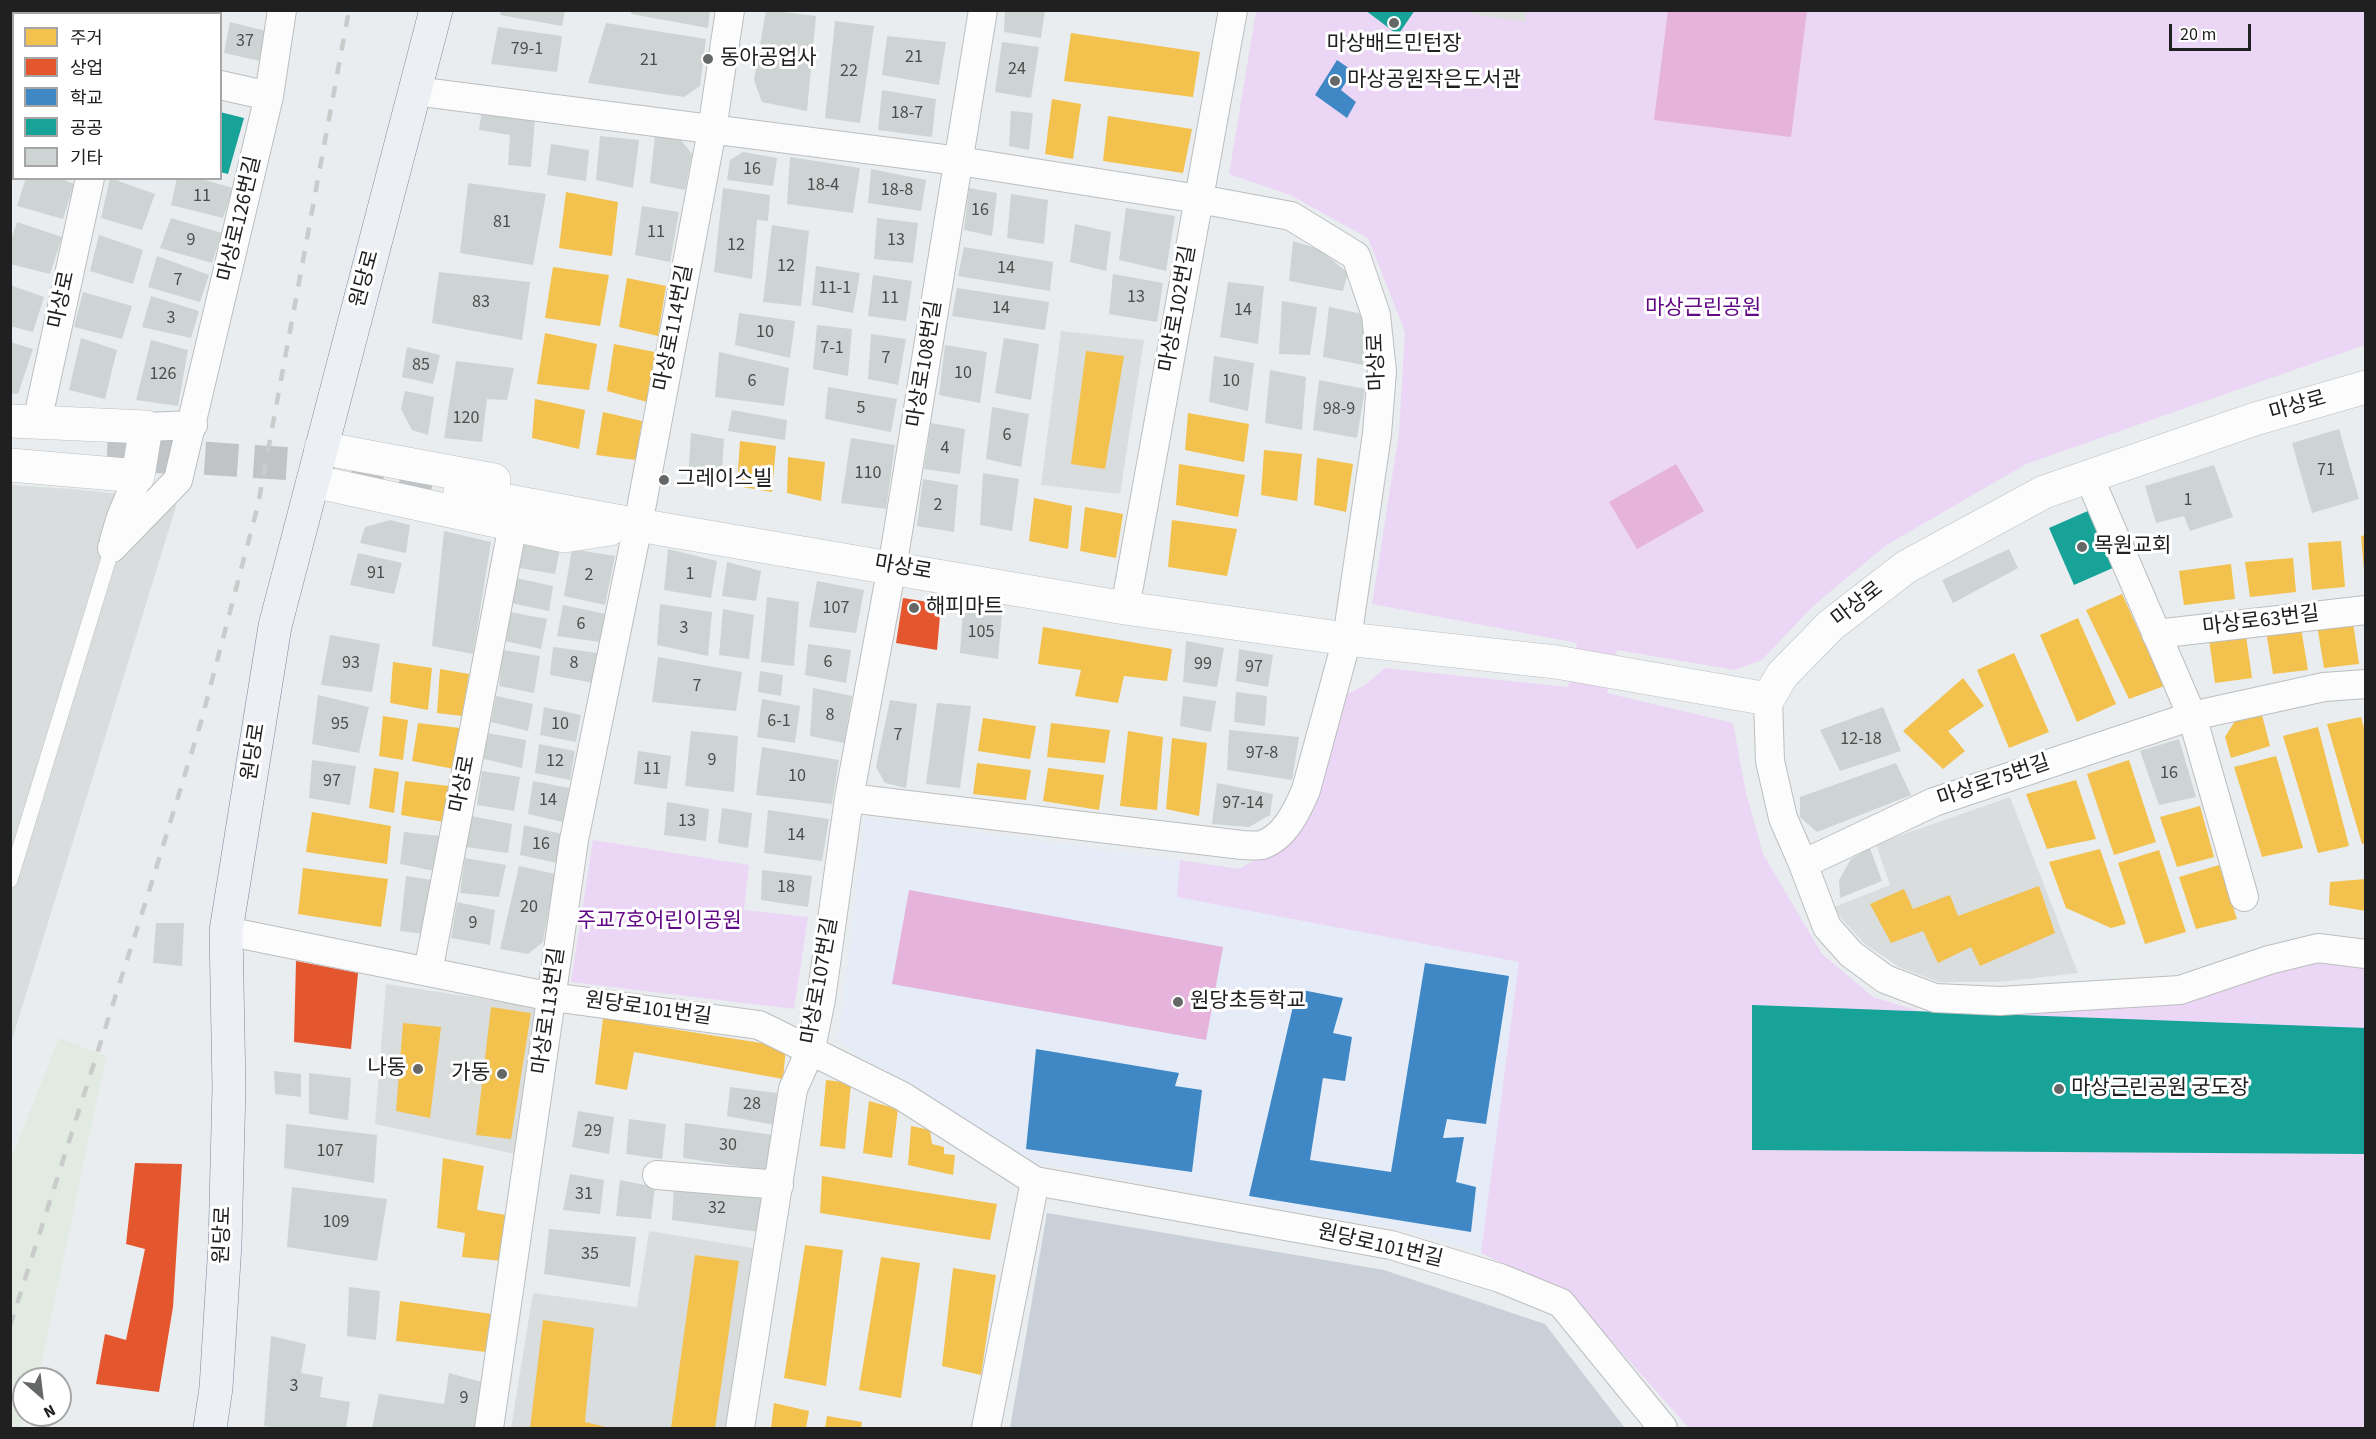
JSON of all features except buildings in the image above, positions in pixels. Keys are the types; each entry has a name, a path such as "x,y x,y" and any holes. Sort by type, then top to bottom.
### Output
{"main road":[{"name":"원당로","path":"210,1428 216,1388 225,1244 229,1087 226,931 275,626 436,10"}],"street":[{"name":"마상로126번길","path":"112,548 178,480 193,425 269,96 282,10"},
{"name":"마상로114번길","path":"638,525 712,130 730,10"},
{"name":"마상로108번길","path":"891,567 984,10"},
{"name":"마상로102번길","path":"1125,608 1233,10"},
{"path":"222,85 269,96"},
{"path":"415,91 959,161 1199,199"},
{"name":"마상로","path":"24,422 89,180"},
{"name":"마상로","path":"849,798 1242,845 1261,845 1275,837 1297,811 1306,790 1347,639 1377,434 1382,371 1376,315 1356,256 1291,216 1199,199"},
{"name":"마상로","path":"460,492 638,525 1125,608 1347,639 1556,662 1768,699 1782,675 1831,625 1906,567 2044,492 2255,419 2366,387"},
{"path":"24,422 146,427 193,425"},
{"path":"112,548 121,517 138,476 146,427"},
{"path":"10,447 107,455"},
{"path":"321,448 572,495 638,525"},
{"path":"10,465 138,476"},
{"path":"2089,477 2192,716 2244,897"},
{"path":"313,481 564,536 638,525"},
{"name":"마상로","path":"428,972 513,524"},
{"name":"마상로113번길","path":"489,1428 574,840 638,525"},
{"name":"마상로107번길","path":"740,1428 794,1089 811,1049 821,999 849,798 891,567"},
{"name":"마상로63번길","path":"2156,634 2366,610"},
{"path":"2192,716 2324,687 2366,684"},
{"path":"1768,699 1770,761 1783,818 1827,927 1851,954 1885,979 1935,998 2000,1001 2180,990 2269,960 2318,948 2366,954"},
{"name":"마상로75번길","path":"1803,864 1934,802 2192,716"},
{"name":"원당로101번길","path":"226,931 552,997 759,1025 902,1096 1035,1181 1391,1245 1500,1278 1560,1303 1663,1428"},
{"path":"657,1175 779,1185"},
{"path":"986,1428 1035,1181"}],"lane":[{"path":"10,880 112,548"}],"shaded area":[{"path":"1472,10 1527,11 1525,22 1471,14"},
{"path":"1668,11 1807,11 1791,137 1654,120"},
{"path":"1061,331 1144,340 1120,494 1041,485"},
{"path":"1676,464 1704,511 1637,549 1609,502"},
{"path":"11,485 178,500 11,1043"},
{"path":"2010,797 2078,973 2000,982 1939,982 1899,967 1865,944 1832,908 1890,885 1876,844"},
{"name":"원당초등학교","path":"865,817 1180,860 1178,897 1519,962 1481,1253 1415,1232 1034,1162 838,1042"},
{"path":"909,890 1223,947 1206,1040 892,984"},
{"path":"386,984 538,1007 520,1155 375,1124"},
{"path":"59,1038 106,1056 41,1367 12,1367 12,1427 20,1428 11,1428 11,1159"},
{"path":"1047,1213 1384,1270 1545,1324 1625,1428 1010,1428"},
{"path":"649,1231 753,1248 727,1428 511,1428 533,1293 637,1307"}],"green space":[{"name":"마상근린공원","path":"1256,11 2365,11 2365,345 2026,464 1885,546 1812,607 1762,660 1735,670 1617,650 1607,693 1733,723 1746,793 1763,854 1822,954 1873,997 1929,1014 2081,1004 2190,1002 2264,975 2317,963 2365,967 2365,1428 1689,1428 1574,1299 1481,1253 1519,962 1177,897 1180,860 1239,869 1270,851 1342,697 1365,685 1385,668 1568,687 1577,643 1372,604 1399,433 1405,332 1368,238 1290,195 1229,174"},
{"name":"주교7호어린이공원","path":"593,840 749,865 744,910 808,917 794,1009 571,982"}],"tunnel":[{"path":"107,455 309,465 460,492"}],"railway":[{"path":"10,1326 201,722 258,505 349,10"}],"place":[{"name":"마상배드민턴장","path":"1394,23"},
{"name":"동아공업사","path":"708,59"},
{"name":"마상공원작은도서관","path":"1335,81"},
{"name":"그레이스빌","path":"664,480"},
{"name":"목원교회","path":"2082,547"},
{"name":"해피마트","path":"914,608"},
{"name":"원당초등학교","path":"1178,1002"},
{"name":"나동","path":"418,1069"},
{"name":"가동","path":"502,1074"},
{"name":"마상근린공원 궁도장","path":"2059,1089"}]}
